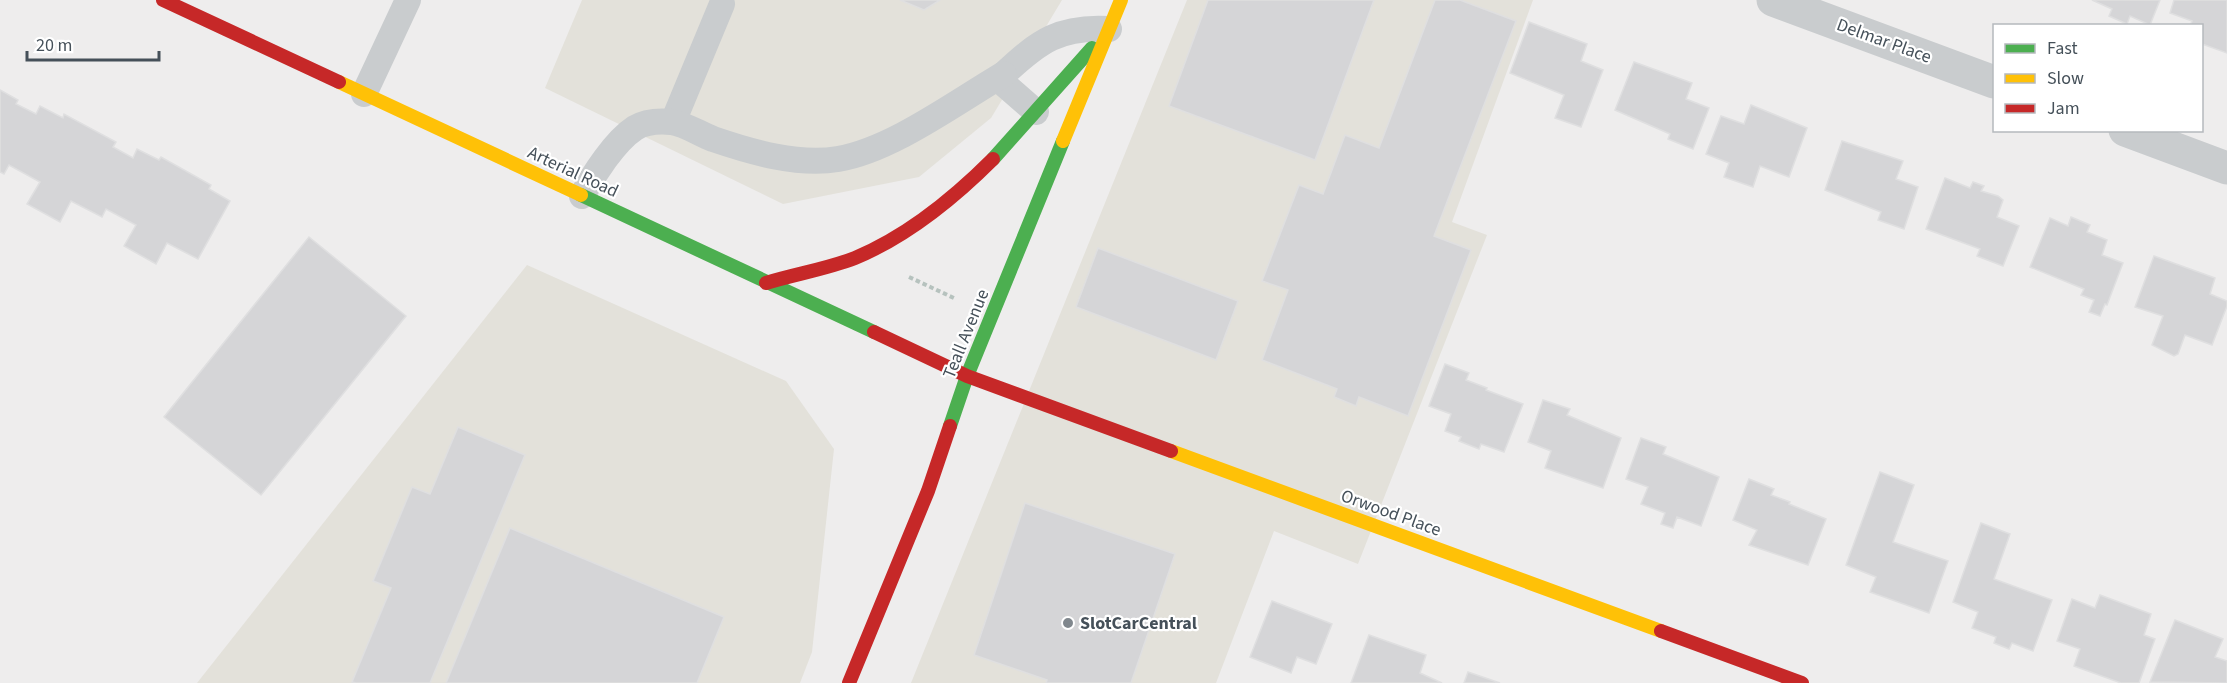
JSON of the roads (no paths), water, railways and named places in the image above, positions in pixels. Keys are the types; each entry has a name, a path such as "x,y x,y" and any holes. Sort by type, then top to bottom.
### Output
{"street":[{"name":"Arterial Road","path":"163,0 967,376"},
{"name":"Teall Avenue","path":"849,683 928,491 967,376 1121,0"},
{"name":"Delmar Place","path":"1773,0 1993,81"},
{"path":"766,283 855,258 920,222 1002,151 1109,29"},
{"path":"2130,132 2227,168"},
{"name":"Orwood Place","path":"967,376 1802,683"}],"lane":[{"path":"364,94 408,0"},
{"path":"673,123 722,4"},
{"path":"582,196 593,176 636,128 652,122 673,123 714,139 755,151 815,162 839,159 893,140 1004,74 1023,56 1063,32 1088,28 1109,29"},
{"path":"1004,74 1005,85 1035,112"}],"place":[{"name":"SlotCarCentral","path":"1068,623"}]}
